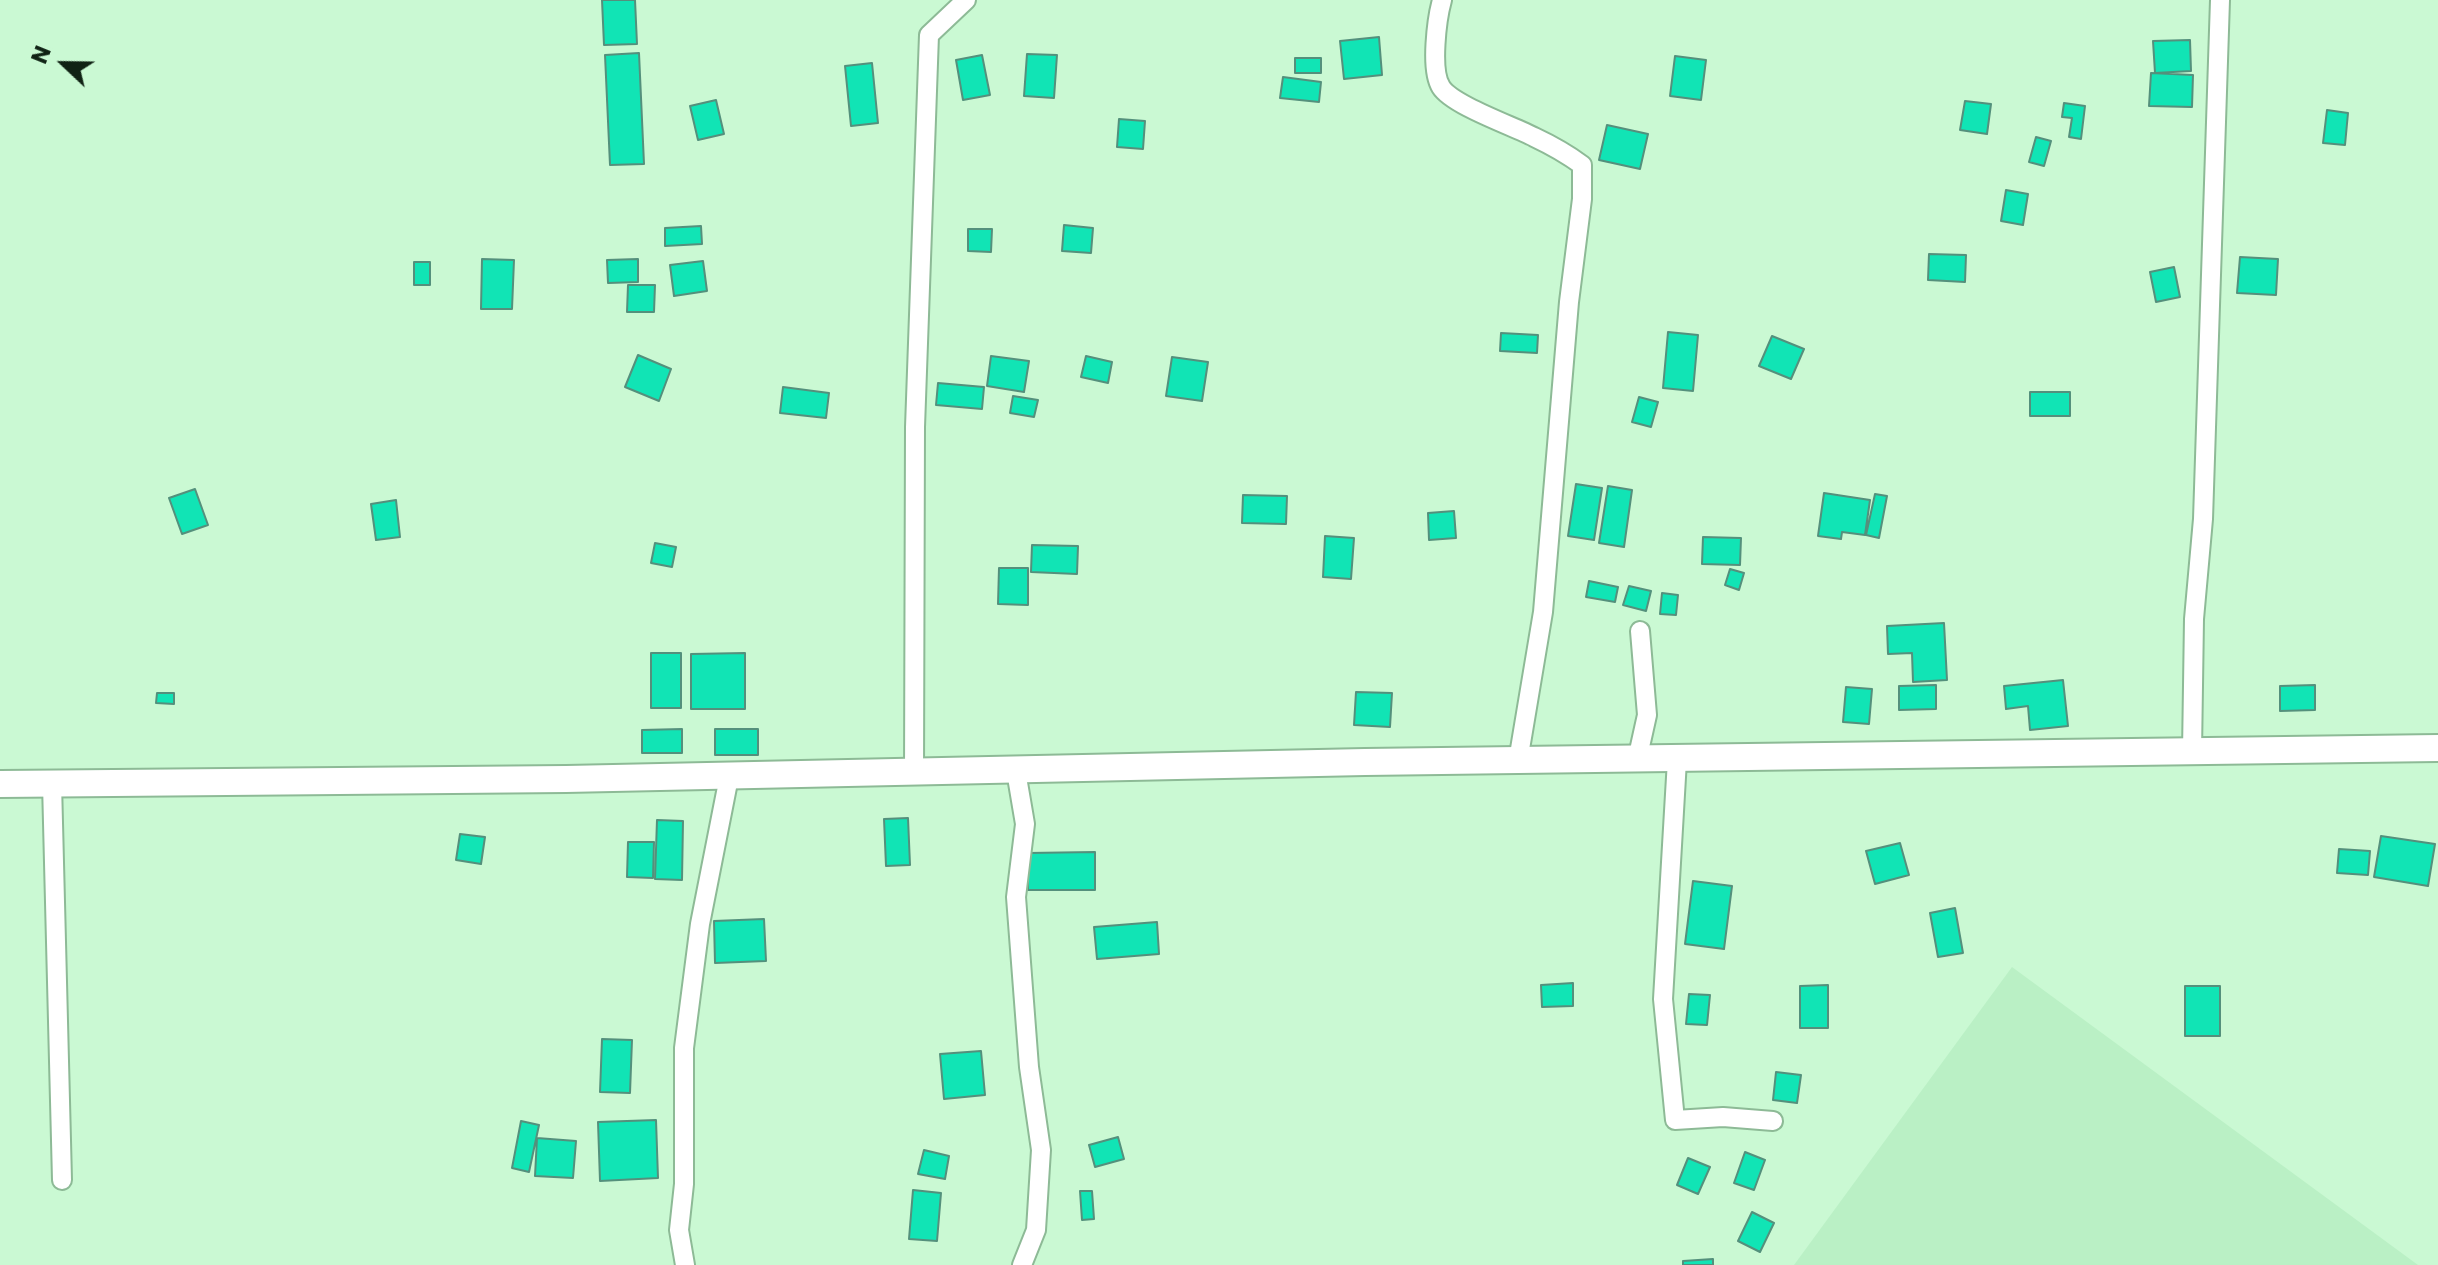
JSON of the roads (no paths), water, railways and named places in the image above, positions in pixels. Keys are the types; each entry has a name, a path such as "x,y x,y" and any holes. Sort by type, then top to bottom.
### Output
{"street":[{"path":"914,774 915,427 929,35 966,0"},
{"path":"1442,0 1436,42 1436,66 1441,87 1466,104 1562,151 1582,165 1582,199 1569,302 1543,612 1518,761"},
{"path":"2192,752 2194,619 2203,519 2220,0"},
{"path":"1637,760 1647,715 1640,631"},
{"path":"0,784 729,777 1365,762 2438,748"},
{"path":"1677,760 1663,999 1675,1120 1723,1117 1773,1121"},
{"path":"1016,771 1025,824 1016,897 1029,1067 1041,1150 1036,1230 1022,1265"},
{"path":"685,1265 679,1230 684,1184 684,1048 700,924 729,777"},
{"path":"52,783 62,1180"}]}
